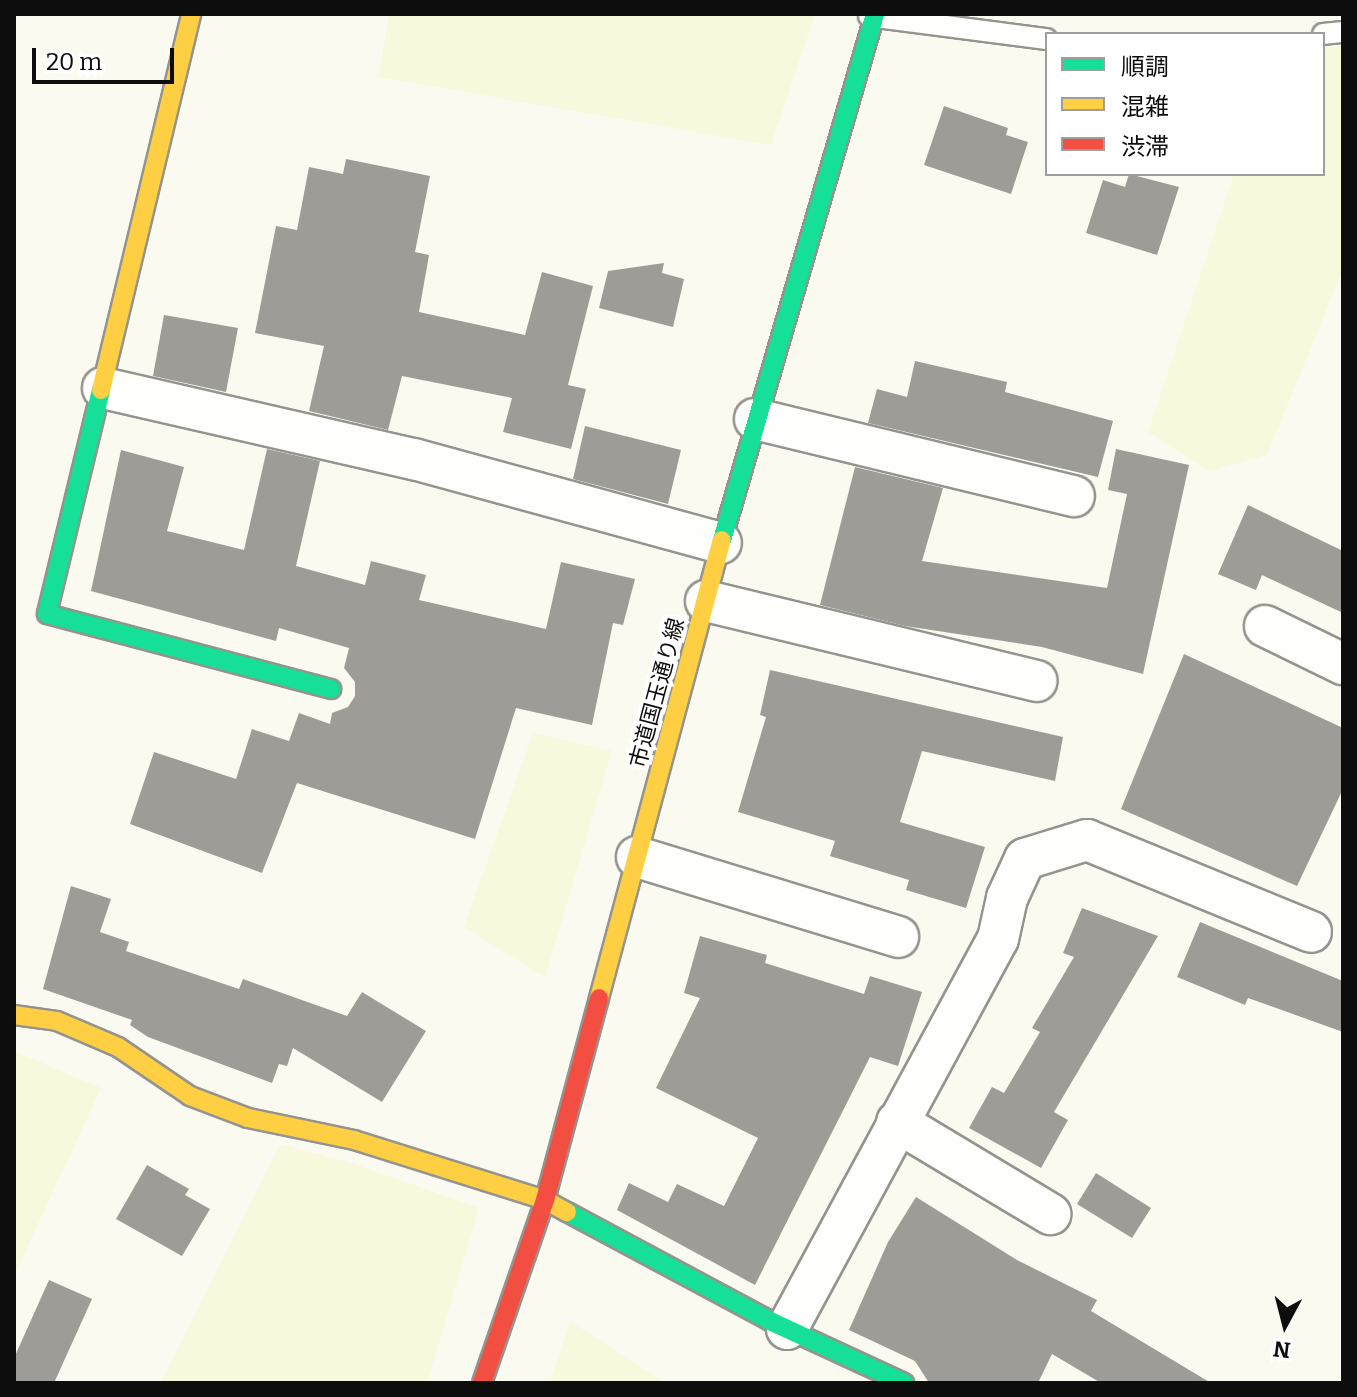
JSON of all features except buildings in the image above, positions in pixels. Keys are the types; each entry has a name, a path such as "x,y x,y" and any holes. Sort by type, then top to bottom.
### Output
{"street":[{"path":"191,14 47,614 331,689"},
{"name":"市道国玉通り線","path":"482,1383 545,1200 721,543 869,15"},
{"path":"103,388 414,459 721,543"},
{"path":"755,419 1074,496"},
{"path":"706,601 1036,681"},
{"path":"1265,626 1343,664"},
{"path":"787,1329 998,939 1007,898 1025,859 1087,840 1311,932"},
{"path":"637,857 898,937"},
{"path":"14,1015 57,1021 118,1047 190,1096 248,1118 354,1140 545,1200 787,1329 904,1383"},
{"path":"897,1122 1050,1214"}],"lane":[{"path":"869,15 1045,39"}],"green space":[{"path":"389,14 815,14 771,145 379,77"},
{"path":"1343,46 1343,269 1267,455 1209,471 1148,432 1233,176 1325,176 1325,48"},
{"path":"533,733 612,751 545,977 464,927"},
{"path":"14,1051 101,1088 14,1276"},
{"path":"280,1144 349,1162 479,1208 427,1383 160,1383"},
{"path":"570,1321 665,1383 550,1383"}],"traffic: fast":[{"path":"722,540 875,14"},
{"path":"101,390 47,614 331,689"},
{"path":"567,1212 770,1321 904,1383"}],"traffic: slow":[{"path":"101,390 191,14"},
{"path":"599,998 722,540"},
{"path":"14,1015 57,1021 118,1047 190,1096 248,1118 354,1140 545,1200 567,1212"}],"traffic: jam":[{"path":"482,1383 545,1200 599,998"}]}
